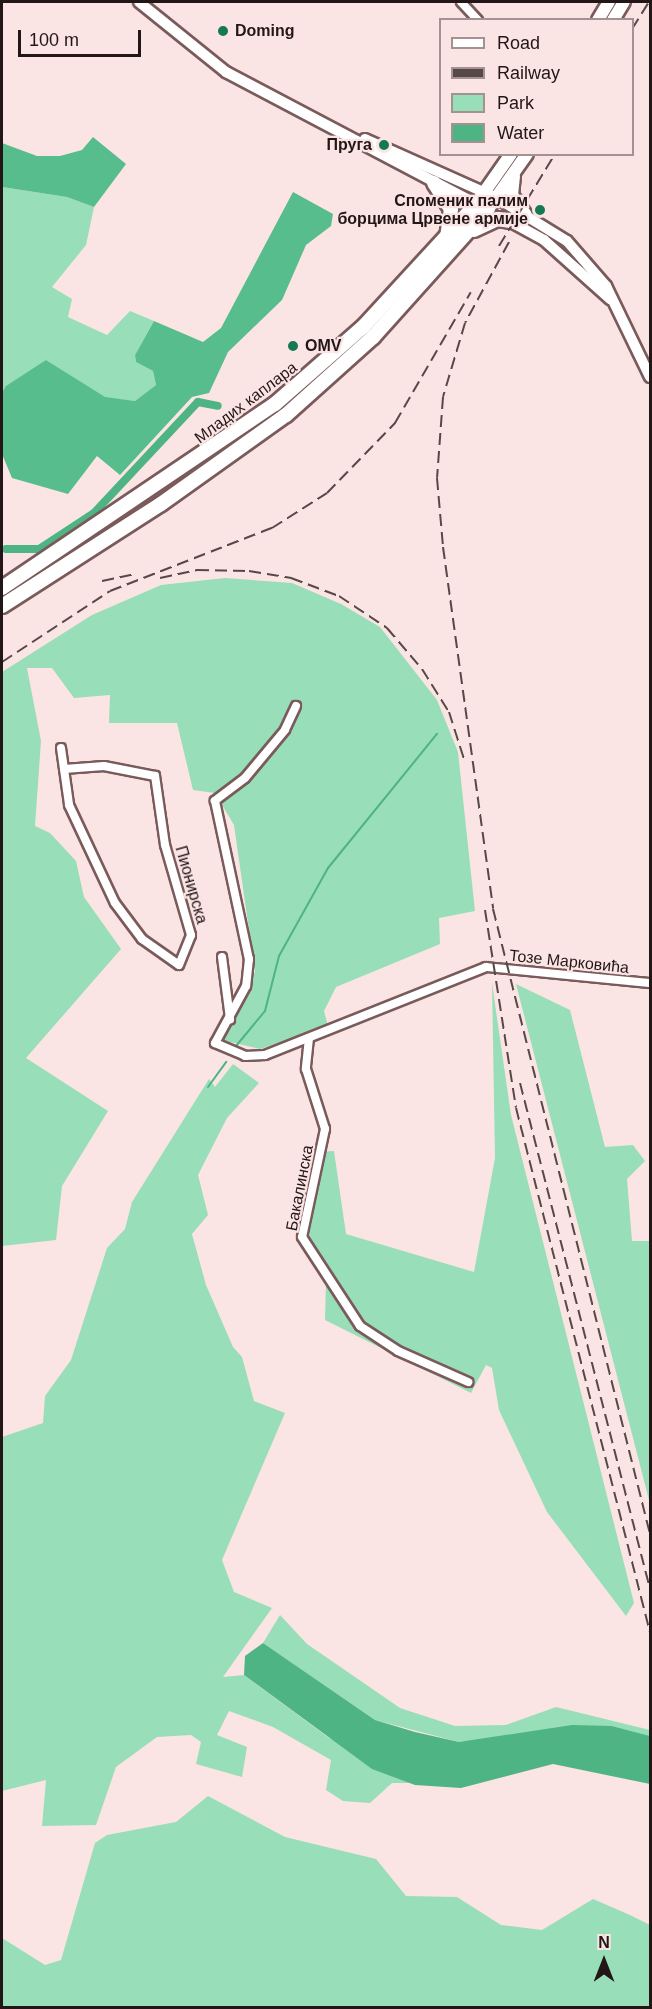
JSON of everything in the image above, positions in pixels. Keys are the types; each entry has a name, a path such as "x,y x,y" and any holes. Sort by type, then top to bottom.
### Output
{"highway":[{"path":"434,183 452,209 446,239"},
{"path":"470,232 482,206"},
{"name":"Младих каплара","path":"2,588 275,404 355,334 446,239 482,206"},
{"path":"470,232 490,221 511,221"},
{"name":"Младих каплара","path":"2,606 247,444 373,337 470,232"}],"main road":[{"path":"599,18 609,2"},
{"path":"614,18 624,2"},
{"path":"482,206 485,192 510,156"},
{"path":"482,206 497,198 526,156"},
{"path":"514,173 512,195 526,215"}],"street":[{"path":"139,2 226,72 434,183 511,221 557,250 610,299"},
{"path":"461,2 476,18"},
{"path":"309,116 497,198 526,215 580,253 610,299 651,377"},
{"path":"296,706 285,730 245,778 215,801 249,959 246,986 215,1043 245,1056 309,1038"},
{"name":"Пионирска","path":"61,748 64,769 72,814 115,903 142,939 179,965 191,935 165,845 159,782 147,772 104,766 64,769"},
{"path":"222,957 230,1019"},
{"name":"Тозе Марковића","path":"309,1038 486,967 651,983"},
{"name":"Бакалинска","path":"309,1038 306,1069 325,1129 302,1237 360,1326 398,1351 468,1382"}],"green space":[{"path":"2,187 67,197 94,207 86,245 52,287 72,299 68,317 107,335 130,311 154,321 135,355 136,362 153,371 156,385 135,401 105,398 46,360 2,393"},
{"path":"225,578 292,583 341,604 380,627 437,700 458,752 475,911 439,918 440,944 336,987 324,1011 328,1026 260,1049 222,1040 255,972 234,825 215,793 193,790 177,723 109,723 110,695 74,698 52,668 27,668 41,741 35,826 50,833 76,861 84,897 121,949 26,1058 108,1111 62,1186 56,1240 2,1246 2,672 92,615 161,585"},
{"path":"492,983 511,1115 634,1603 626,1616 547,1512 499,1410 492,1368 486,1365 471,1393 325,1320 326,1282 296,1232 316,1152 334,1151 346,1234 474,1272 495,1158"},
{"path":"516,984 570,1010 605,1147 633,1145 645,1161 627,1179 632,1241 650,1241 649,1500"},
{"path":"233,1064 259,1083 227,1118 198,1175 208,1215 192,1234 206,1285 233,1347 242,1357 254,1401 285,1413 222,1560 234,1592 272,1608 223,1677 244,1675 329,1738 439,1783 392,1783 370,1803 343,1801 326,1790 331,1760 273,1727 229,1711 217,1735 247,1747 242,1777 196,1764 201,1742 191,1735 157,1737 116,1767 96,1825 42,1826 46,1780 2,1791 2,1437 43,1423 45,1396 71,1360 107,1248 125,1229 132,1202 209,1079 215,1087"},
{"path":"280,1615 307,1644 400,1708 455,1726 506,1725 556,1707 650,1730 650,1736 612,1726 459,1742 375,1720 263,1643"},
{"path":"208,1796 285,1837 376,1859 406,1896 457,1897 501,1925 542,1930 593,1899 630,1915 650,1925 650,2007 2,2007 2,1938 45,1965 61,1960 95,1843 107,1835 176,1822"}],"shaded area":[{"path":"93,137 126,164 94,207 67,197 2,187 2,143 37,156 60,156 82,150"},
{"path":"293,192 333,214 331,226 306,245 282,300 228,352 209,393 192,397 120,475 97,456 68,494 12,478 2,454 2,393 6,386 46,360 105,397 135,401 156,385 153,371 136,362 135,355 154,321 203,342 221,328"}],"water":[{"path":"263,1643 375,1720 415,1732 459,1742 572,1725 612,1726 650,1736 650,1784 553,1764 461,1788 415,1785 372,1769 244,1675 245,1656"}],"waterway":[{"path":"6,549 39,549 94,513 198,402 218,406"},
{"path":"236,1046 265,1011 279,956 328,868 437,734"},
{"path":"208,1087 226,1062"}],"railway":[{"path":"634,26 649,2"},
{"path":"499,246 554,156"},
{"path":"509,242 465,323 443,397 437,478 443,547 493,909 650,1534"},
{"path":"2,662 110,591 272,528 327,493 395,423 471,292"},
{"path":"160,578 197,570 249,571 291,578 339,596 387,628 422,669 449,712 464,759"},
{"path":"102,581 135,574"},
{"path":"485,910 516,1108 650,1632"},
{"path":"520,1083 650,1589"}],"place":[{"name":"Doming","path":"223,31"},
{"name":"Пруга","path":"384,145"},
{"name":"Споменик палим борцима Црвене армије","path":"540,210"},
{"name":"OMV","path":"293,346"}]}
